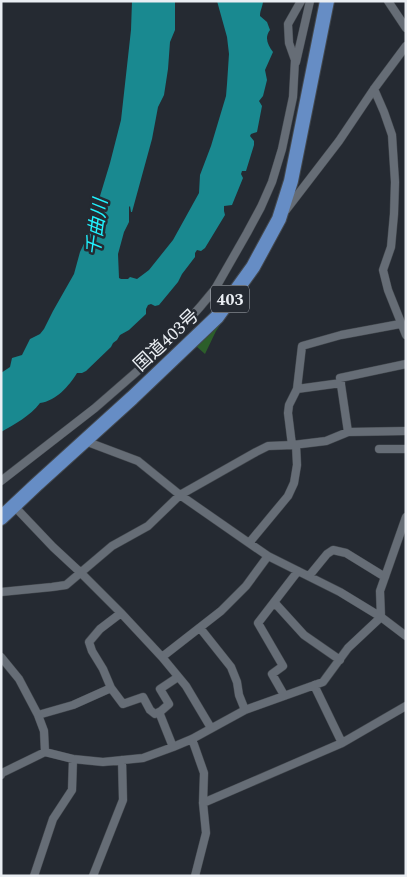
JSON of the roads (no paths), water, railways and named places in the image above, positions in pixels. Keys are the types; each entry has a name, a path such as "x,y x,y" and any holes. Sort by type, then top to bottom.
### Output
{"highway":[{"name":"国道403号","path":"1,518 217,317 253,267 279,219 291,181 327,1"}],"street":[{"path":"1,481 95,408 167,344 215,289 261,207 272,182 282,149 293,96 295,60 289,42 288,24 300,1"},
{"path":"294,68 310,1"},
{"path":"388,1 406,28"},
{"path":"279,219 340,140 406,46"},
{"path":"294,68 312,79"},
{"path":"374,89 392,135 395,182 391,247 383,270 400,324 406,335"},
{"path":"249,544 288,496 294,483 296,464 288,413 289,405 296,389 302,346 341,335 400,324"},
{"path":"348,432 340,378 406,364"},
{"path":"296,389 341,383"},
{"path":"1,592 66,585 112,546 148,526 180,495 268,446 326,441 348,432 406,430"},
{"path":"85,441 138,461 180,495 249,544 268,556 340,592 381,617 406,636"},
{"path":"379,449 406,448"},
{"path":"14,506 52,547 81,573 162,657 186,686 211,728"},
{"path":"1,775 45,752 73,759 103,762 143,758 192,739 245,710 323,682 348,648 363,636 381,617 380,591 406,517"},
{"path":"309,576 327,554 333,550 346,553 385,577"},
{"path":"162,657 221,611 246,586 268,556"},
{"path":"284,695 272,674 283,666 258,623 298,571"},
{"path":"274,602 304,635 340,660"},
{"path":"121,613 100,629 89,642 111,688 123,704 143,697 150,710 155,714 160,712 169,704 160,689 178,677"},
{"path":"200,628 231,667 237,682 238,695 245,710"},
{"path":"1,657 19,679 38,715 44,731 45,752"},
{"path":"314,685 342,743"},
{"path":"38,715 73,705 111,688"},
{"path":"203,803 342,743 406,706"},
{"path":"160,712 173,746"},
{"path":"192,739 204,773 203,803 206,833 195,876"},
{"path":"34,876 53,819 72,790 73,759"},
{"path":"93,876 122,800 122,760"}],"water":[{"name":"千曲川","path":"132,1 175,1 175,30 170,42 164,95 158,107 152,139 132,212 129,207 129,222 118,254 119,278 128,279 130,277 137,279 149,270 173,240 199,193 200,175 226,96 229,54 227,37 217,1 263,1 260,16 267,22 270,30 267,39 273,52 265,70 267,80 263,96 259,101 262,106 257,132 250,136 254,141 254,145 246,171 242,171 243,178 232,205 224,206 225,215 205,248 201,251 197,250 195,257 178,282 159,305 148,305 146,314 129,330 120,335 111,347 86,371 77,373 66,388 57,396 40,403 27,416 1,432 1,373 10,367 12,358 22,355 30,339 40,334 44,329 74,274 80,252 92,227 121,120 131,30"}]}
